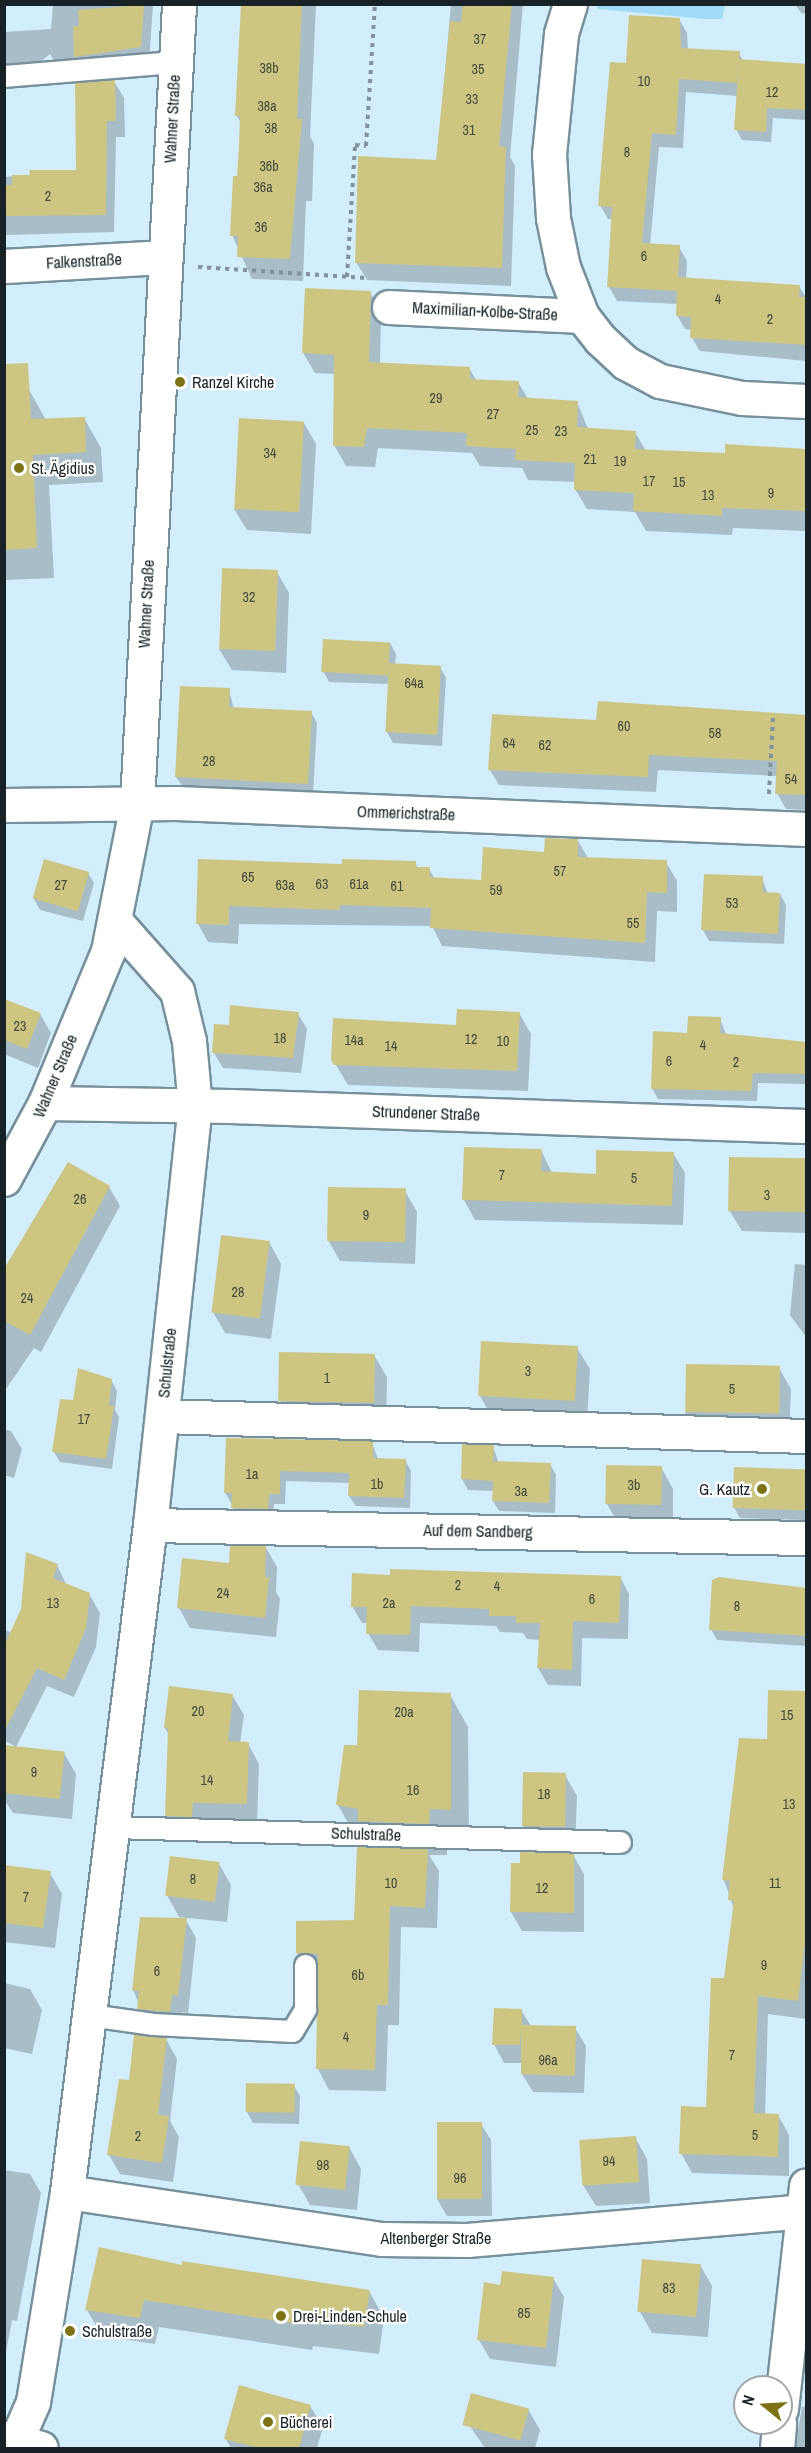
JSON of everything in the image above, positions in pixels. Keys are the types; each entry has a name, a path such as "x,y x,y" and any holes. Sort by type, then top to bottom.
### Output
{"street":[{"name":"Wahner Straße","path":"4,1179 45,1103 116,922 137,803 178,4"},
{"name":"Maximilian-Kolbe-Straße","path":"570,4 561,34 549,154 553,218 563,267 582,316 600,339 626,363 660,381 742,398 807,401"},
{"name":"Falkenstraße","path":"4,266 164,256"},
{"name":"Maximilian-Kolbe-Straße","path":"389,307 582,316"},
{"name":"Ommerichstraße","path":"4,805 137,803 807,829"},
{"name":"Schulstraße","path":"19,2444 35,2392 68,2192 150,1525 195,1106 189,1041 177,991 116,922"},
{"name":"Strundener Straße","path":"45,1103 807,1126"},
{"path":"162,1416 807,1436"},
{"name":"Auf dem Sandberg","path":"150,1525 807,1538"},
{"name":"Altenberger Straße","path":"68,2192 382,2239 467,2240 806,2203"},
{"path":"785,2375 806,2203"}],"lane":[{"path":"4,76 175,62"},
{"name":"Schulstraße","path":"113,1827 620,1842"},
{"path":"90,2015 153,2024 292,2031 305,2009 305,1965"}],"path":[{"path":"347,277 355,145 366,146 375,4"},
{"path":"768,828 773,717"},
{"path":"772,741 778,741"},
{"path":"770,765 777,765"}],"shaded area":[{"path":"596,5 725,5 722,19 705,19 598,9"}],"building":[{"path":"241,4 302,4 297,119 302,119 290,259 237,257 238,236 230,236 233,176 237,176 239,146 240,116 235,116"},
{"path":"463,4 512,4 499,146 506,147 502,268 355,263 358,156 436,160 450,21 461,22"},
{"path":"144,5 141,47 74,57 73,26 79,26 78,10"},
{"path":"629,15 680,18 681,48 740,51 737,83 679,79 676,135 652,133 642,243 680,245 678,277 800,285 799,297 807,297 807,345 690,338 691,317 676,316 677,291 607,287 612,207 598,206 601,168 610,62 626,63"},
{"path":"739,59 807,64 807,110 767,108 766,132 734,130"},
{"path":"115,80 116,121 107,121 106,215 4,216 4,185 12,185 12,175 30,175 29,170 76,170 75,83"},
{"path":"305,288 371,291 369,362 470,367 470,379 519,381 518,397 578,401 577,427 636,431 635,449 725,453 725,444 807,449 807,511 722,508 722,516 633,511 634,493 574,490 575,463 515,460 516,449 466,446 467,433 367,428 364,447 333,446 334,355 302,353"},
{"name":"St. Ägidius","path":"28,363 31,419 85,417 86,452 33,455 37,548 4,550 4,364"},
{"path":"239,418 304,421 299,512 234,509"},
{"path":"222,568 278,570 275,651 219,649"},
{"path":"323,639 390,643 388,675 321,672"},
{"path":"389,663 441,666 437,735 385,732"},
{"path":"180,686 230,688 229,707 312,711 308,784 175,777"},
{"path":"598,701 807,715 807,795 775,794 777,761 649,755 648,777 488,770 492,714 596,720"},
{"path":"545,838 578,839 578,857 667,860 667,893 647,892 645,943 430,928 431,908 340,905 340,910 229,906 229,925 196,924 198,859 342,864 342,859 416,861 416,867 430,867 430,877 481,880 483,847 544,852"},
{"path":"44,859 89,872 78,911 33,898"},
{"path":"704,874 763,876 763,892 780,893 778,934 701,930"},
{"path":"4,999 41,1013 27,1049 4,1040"},
{"path":"230,1005 299,1012 293,1058 212,1053 214,1024 229,1025"},
{"path":"457,1009 520,1012 517,1071 334,1065 331,1060 333,1018 456,1025"},
{"path":"688,1016 721,1017 720,1033 807,1042 807,1074 753,1073 751,1091 651,1089 653,1031 687,1033"},
{"path":"464,1147 542,1149 541,1171 596,1174 596,1150 674,1152 672,1206 462,1200"},
{"path":"729,1157 806,1158 806,1212 728,1211"},
{"path":"68,1162 110,1186 30,1335 4,1321 4,1269"},
{"path":"328,1187 406,1188 405,1242 327,1241"},
{"path":"221,1235 270,1241 260,1318 211,1312"},
{"path":"481,1341 578,1346 575,1401 478,1396"},
{"path":"279,1352 375,1354 374,1403 278,1401"},
{"path":"686,1364 780,1366 779,1414 685,1412"},
{"path":"78,1368 112,1379 109,1405 114,1406 106,1459 52,1452 60,1399 73,1400"},
{"path":"226,1438 373,1441 373,1458 406,1459 404,1498 348,1496 349,1473 280,1471 280,1494 269,1494 268,1509 231,1508 232,1493 224,1493"},
{"path":"462,1444 494,1445 493,1465 494,1461 551,1463 549,1503 492,1501 493,1481 461,1479"},
{"path":"606,1465 662,1466 661,1505 605,1504"},
{"name":"G. Kautz","path":"734,1467 806,1470 806,1511 733,1508"},
{"path":"230,1545 266,1546 265,1577 269,1577 265,1618 177,1608 182,1558 229,1563"},
{"path":"26,1552 58,1564 53,1578 90,1593 86,1628 64,1680 37,1668 4,1732 4,1646 21,1609"},
{"path":"390,1569 621,1576 619,1623 573,1621 572,1670 537,1668 540,1623 516,1623 516,1616 489,1616 489,1609 411,1606 410,1635 366,1634 367,1607 351,1607 352,1573 390,1575"},
{"path":"719,1577 807,1588 807,1636 709,1630 712,1580"},
{"path":"169,1686 233,1694 228,1741 249,1742 247,1804 193,1803 192,1817 165,1816 168,1729 164,1728"},
{"path":"359,1690 451,1693 451,1810 430,1809 429,1824 358,1821 358,1809 336,1805 344,1745 357,1745"},
{"path":"768,1690 807,1691 807,1924 798,2001 758,1996 754,2113 779,2114 778,2157 679,2154 681,2106 706,2107 711,1978 724,1978 734,1901 728,1900 730,1881 722,1880 739,1738 767,1739"},
{"path":"4,1745 65,1751 60,1799 4,1793"},
{"path":"523,1772 566,1773 565,1827 522,1826"},
{"path":"357,1847 428,1849 425,1908 390,1906 388,2005 377,2005 375,2070 316,2069 318,1954 296,1953 296,1921 354,1920"},
{"path":"520,1852 574,1853 574,1913 510,1912 511,1863 520,1863"},
{"path":"170,1856 220,1862 215,1902 165,1896"},
{"path":"4,1865 51,1871 43,1928 4,1923"},
{"path":"140,1917 187,1918 178,1996 172,1995 170,2012 137,2009 139,1991 132,1990"},
{"path":"494,2008 522,2009 522,2025 576,2026 575,2076 521,2074 521,2027 520,2045 492,2045"},
{"path":"134,2034 167,2037 158,2115 169,2116 162,2163 107,2155 119,2079 129,2080"},
{"path":"246,2083 295,2084 294,2113 245,2112"},
{"path":"437,2122 482,2122 482,2199 437,2199"},
{"path":"636,2136 639,2182 582,2186 579,2140"},
{"path":"300,2141 350,2146 345,2190 295,2185"},
{"name":"Drei-Linden-Schule","path":"99,2247 182,2265 182,2261 370,2290 364,2327 298,2320 297,2324 144,2300 140,2318 85,2310"},
{"path":"642,2259 701,2264 696,2317 637,2312"},
{"path":"502,2271 554,2277 546,2348 477,2340 484,2282 500,2285"},
{"name":"Bücherei","path":"239,2385 311,2405 299,2448 259,2448 224,2439"},
{"path":"471,2393 529,2409 520,2440 462,2425"}],"place":[{"name":"Ranzel Kirche","path":"180,382"},
{"name":"St. Ägidius","path":"19,468"},
{"name":"G. Kautz","path":"762,1489"},
{"name":"Drei-Linden-Schule","path":"281,2316"},
{"name":"Schulstraße","path":"70,2331"},
{"name":"Bücherei","path":"268,2422"}]}
